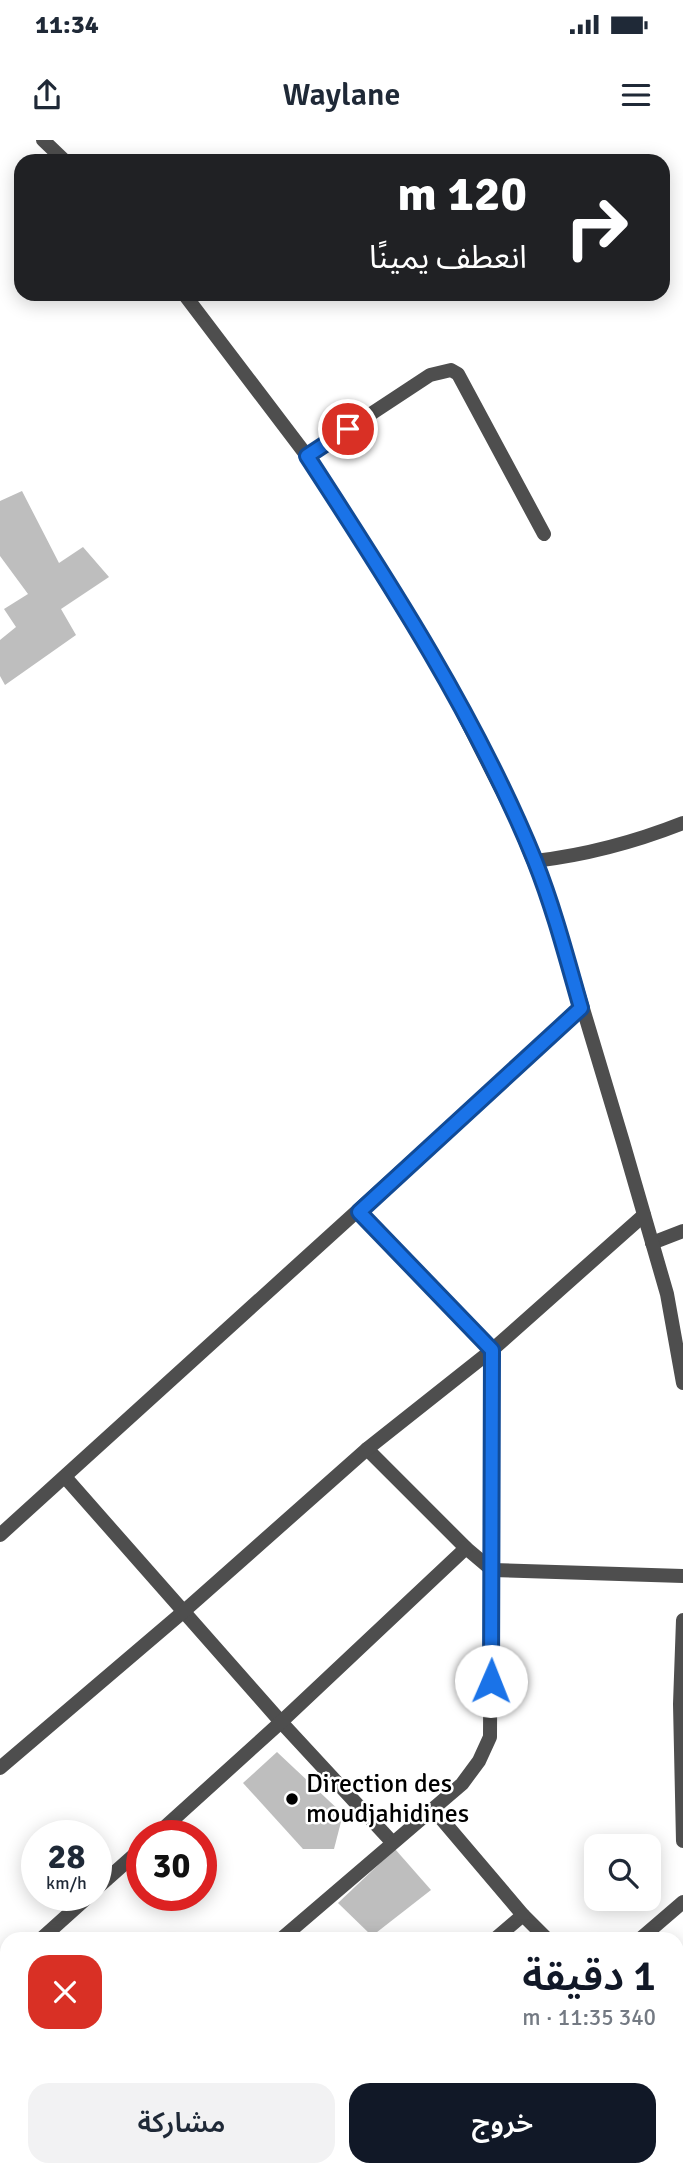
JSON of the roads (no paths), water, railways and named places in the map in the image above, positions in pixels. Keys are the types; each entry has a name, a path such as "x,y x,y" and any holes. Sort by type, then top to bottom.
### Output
{"street":[{"path":"43,140 58,154"},
{"path":"189,301 307,456 445,678 535,861 554,912 667,1294 683,1383"},
{"path":"307,456 430,375 451,370 458,374 544,534"},
{"path":"535,861 572,857 609,848 683,823"},
{"path":"0,1535 581,1008"},
{"path":"289,1932 462,1784 479,1761 490,1737 492,1350 359,1212"},
{"path":"0,1768 367,1450 492,1350 644,1215"},
{"path":"652,1243 683,1231"},
{"path":"367,1450 466,1548 492,1570 683,1576"},
{"path":"65,1477 281,1722 392,1842"},
{"path":"173,1820 466,1548"},
{"path":"683,1620 680,1704 683,1841"},
{"path":"433,1809 540,1932"},
{"path":"112,1875 126,1862"},
{"path":"647,1932 683,1902"},
{"path":"49,1932 72,1911"},
{"path":"503,1932 523,1915"}],"place":[{"name":"Direction des moudjahidines","path":"292,1799"}]}
